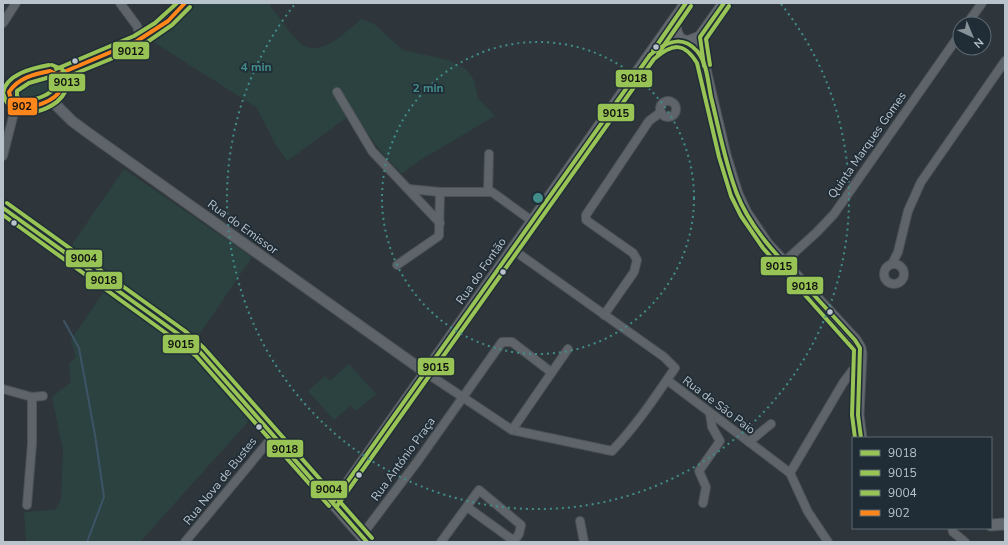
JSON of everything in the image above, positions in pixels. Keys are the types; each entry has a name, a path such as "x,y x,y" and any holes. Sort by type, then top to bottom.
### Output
{"main road":[{"path":"59,74 65,70 117,51 141,39 168,20 185,3"},
{"name":"Rua do Fontão","path":"332,502 338,497 686,3"},
{"path":"724,3 700,37 703,62 736,194 758,232 857,342 861,351 858,415 861,437"},
{"path":"679,13 674,25 675,31 698,53 703,62"},
{"name":"Rua do Fontão","path":"650,55 665,43 696,40 700,37"},
{"path":"50,71 59,74 62,82 61,91 50,99 29,107 16,105 6,92 14,84 23,79 50,71"},
{"path":"3,208 181,336 204,357 364,538"},
{"path":"992,526 1005,524"}],"street":[{"path":"3,23 16,3"},
{"path":"120,3 137,26 141,39"},
{"path":"973,16 982,3"},
{"name":"Quinta Marques Gomes","path":"784,262 817,232 834,214 952,45"},
{"path":"896,265 908,210 921,182 1005,61"},
{"path":"337,92 372,151 440,223"},
{"name":"Rua do Emissor","path":"50,99 72,121 91,135 425,372"},
{"path":"3,156 16,105"},
{"path":"604,315 634,272 636,260 633,253 586,220 586,214 649,121 661,112"},
{"path":"488,192 489,154"},
{"path":"409,189 440,192 492,192 532,221"},
{"path":"396,266 439,236 440,192"},
{"name":"Rua de São Paio","path":"512,249 664,356 674,368 667,380 790,474 808,512 828,542"},
{"name":"Rua António Praça","path":"364,538 502,342 512,342 551,372"},
{"path":"512,430 551,372 568,350"},
{"path":"790,474 843,383 852,371 860,364"},
{"path":"425,372 512,430 612,451 667,380"},
{"path":"3,389 32,397 43,396"},
{"path":"26,505 32,444 32,397"},
{"path":"703,502 706,487 699,471 720,441 712,427 710,413"},
{"path":"749,442 771,424"},
{"name":"Rua Nova de Bustes","path":"185,542 274,435"},
{"path":"441,542 479,490 521,525 519,534 514,541 467,507"},
{"path":"580,521 584,542"},
{"path":"952,529 953,532 966,542"}],"green space":[{"path":"188,3 271,3 271,7 295,38 303,45 310,48 318,48 334,41 361,19 374,24 403,50 448,60 466,69 474,80 478,98 495,116 417,162 402,174 383,154 353,113 287,161 276,145 257,108 152,41 172,23"},
{"path":"46,77 53,80 55,87 53,91 25,101 17,98 16,89 21,84"},
{"path":"124,169 252,257 195,341 69,249"},
{"path":"107,287 192,345 254,415 140,542 26,542 24,512 55,510 61,500 63,450 52,397 71,382 69,364 76,357 71,340"},
{"path":"349,364 376,394 356,411 351,405 334,420 308,391 325,376 330,381"}],"waterway":[{"path":"64,321 79,348 95,435 104,497 87,542"}],"transit line":[{"name":"9013","path":"56,69 134,36 155,23 177,3"},
{"name":"902","path":"59,74 137,41 168,21 185,3"},
{"name":"9018","path":"653,51 686,3"},
{"name":"9018","path":"704,66 700,37 724,3"},
{"name":"9015","path":"658,54 691,6"},
{"name":"9015","path":"710,65 706,39 729,6"},
{"name":"9012","path":"62,79 140,47 172,25 190,7"},
{"name":"9018","path":"333,502 650,55 662,46 679,41 691,46 697,51 703,61 707,73 722,146 742,206 771,248 855,340 860,348 858,415 861,437"},
{"name":"9015","path":"337,506 654,59 667,50 678,47 687,51 697,63 719,157 731,196 741,216 763,248 854,350 852,415 855,437"},
{"name":"9013","path":"49,65 28,70 9,81 5,86 3,93 9,105 20,111 33,112 46,108 57,101 65,92 67,81 62,69 52,65"},
{"name":"902","path":"50,71 60,76 62,82 61,88 54,97 42,104 28,107 22,107 14,102 9,92 17,83 32,75 50,71"},
{"name":"9012","path":"50,77 54,79 56,84 51,92 46,95 29,100 20,100 17,96 17,91 29,83 50,77"},
{"name":"9004","path":"7,203 185,331 204,348 372,538"},
{"name":"9018","path":"3,208 181,336 200,352 367,542"},
{"name":"9015","path":"3,215 196,356 329,506"}]}
